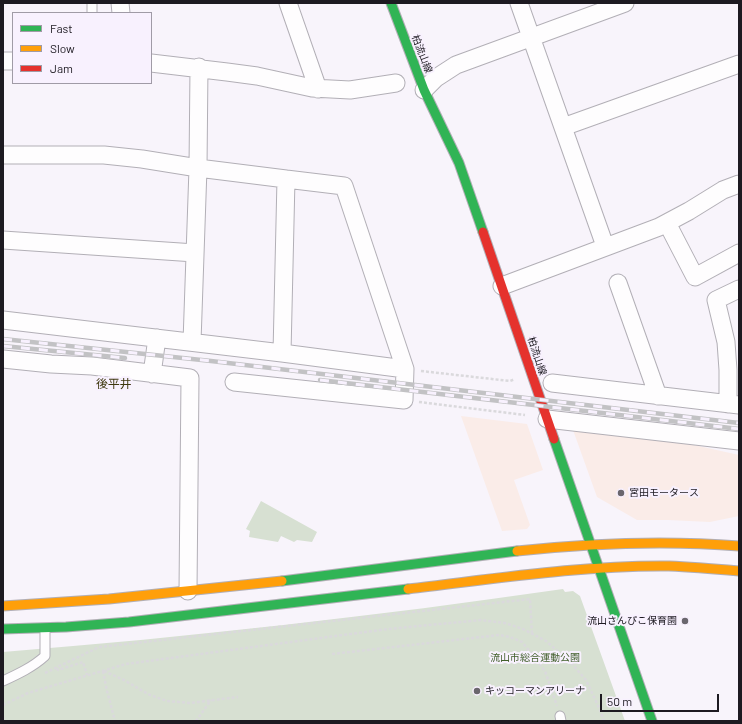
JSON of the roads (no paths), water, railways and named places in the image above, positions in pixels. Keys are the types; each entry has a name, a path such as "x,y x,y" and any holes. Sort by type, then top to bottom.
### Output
{"street":[{"path":"288,3 318,89"},
{"name":"柏流山線","path":"391,3 424,90 459,163 652,721"},
{"path":"519,3 605,246"},
{"path":"424,90 436,78 456,65 625,3"},
{"path":"152,63 199,67 257,76 318,89 350,90 396,83"},
{"path":"563,127 739,64"},
{"path":"192,342 198,168 199,67"},
{"path":"3,156 104,155 344,186 405,369 404,400 234,382"},
{"path":"282,353 286,179"},
{"path":"502,286 605,246 659,227 723,190 739,184"},
{"path":"667,222 695,277 739,253"},
{"path":"3,240 195,253"},
{"path":"618,283 658,396"},
{"path":"552,383 734,404 728,370 726,342 716,300 739,289"},
{"path":"3,320 405,369"},
{"path":"152,374 157,338"},
{"path":"3,359 51,364 92,366 190,378 188,591"},
{"path":"547,420 739,442"},
{"path":"3,606 90,602 344,574 494,554 590,544 623,542 685,542 739,546"},
{"path":"3,629 45,629 179,616 565,570 632,566 677,566 739,571"}],"lane":[{"path":"3,681 18,674 45,656 45,629"}],"railway":[{"path":"3,339 211,361 739,423"},
{"path":"3,346 125,358"},
{"path":"320,380 739,429"}],"place":[{"name":"宮田モータース","path":"621,493"},
{"name":"流山さんぴこ保育園","path":"685,621"},
{"name":"キッコーマンアリーナ","path":"477,691"}],"district":[{"name":"後平井","path":"114,384"}],"park label":[{"name":"流山市総合運動公園","path":"535,658"}]}
